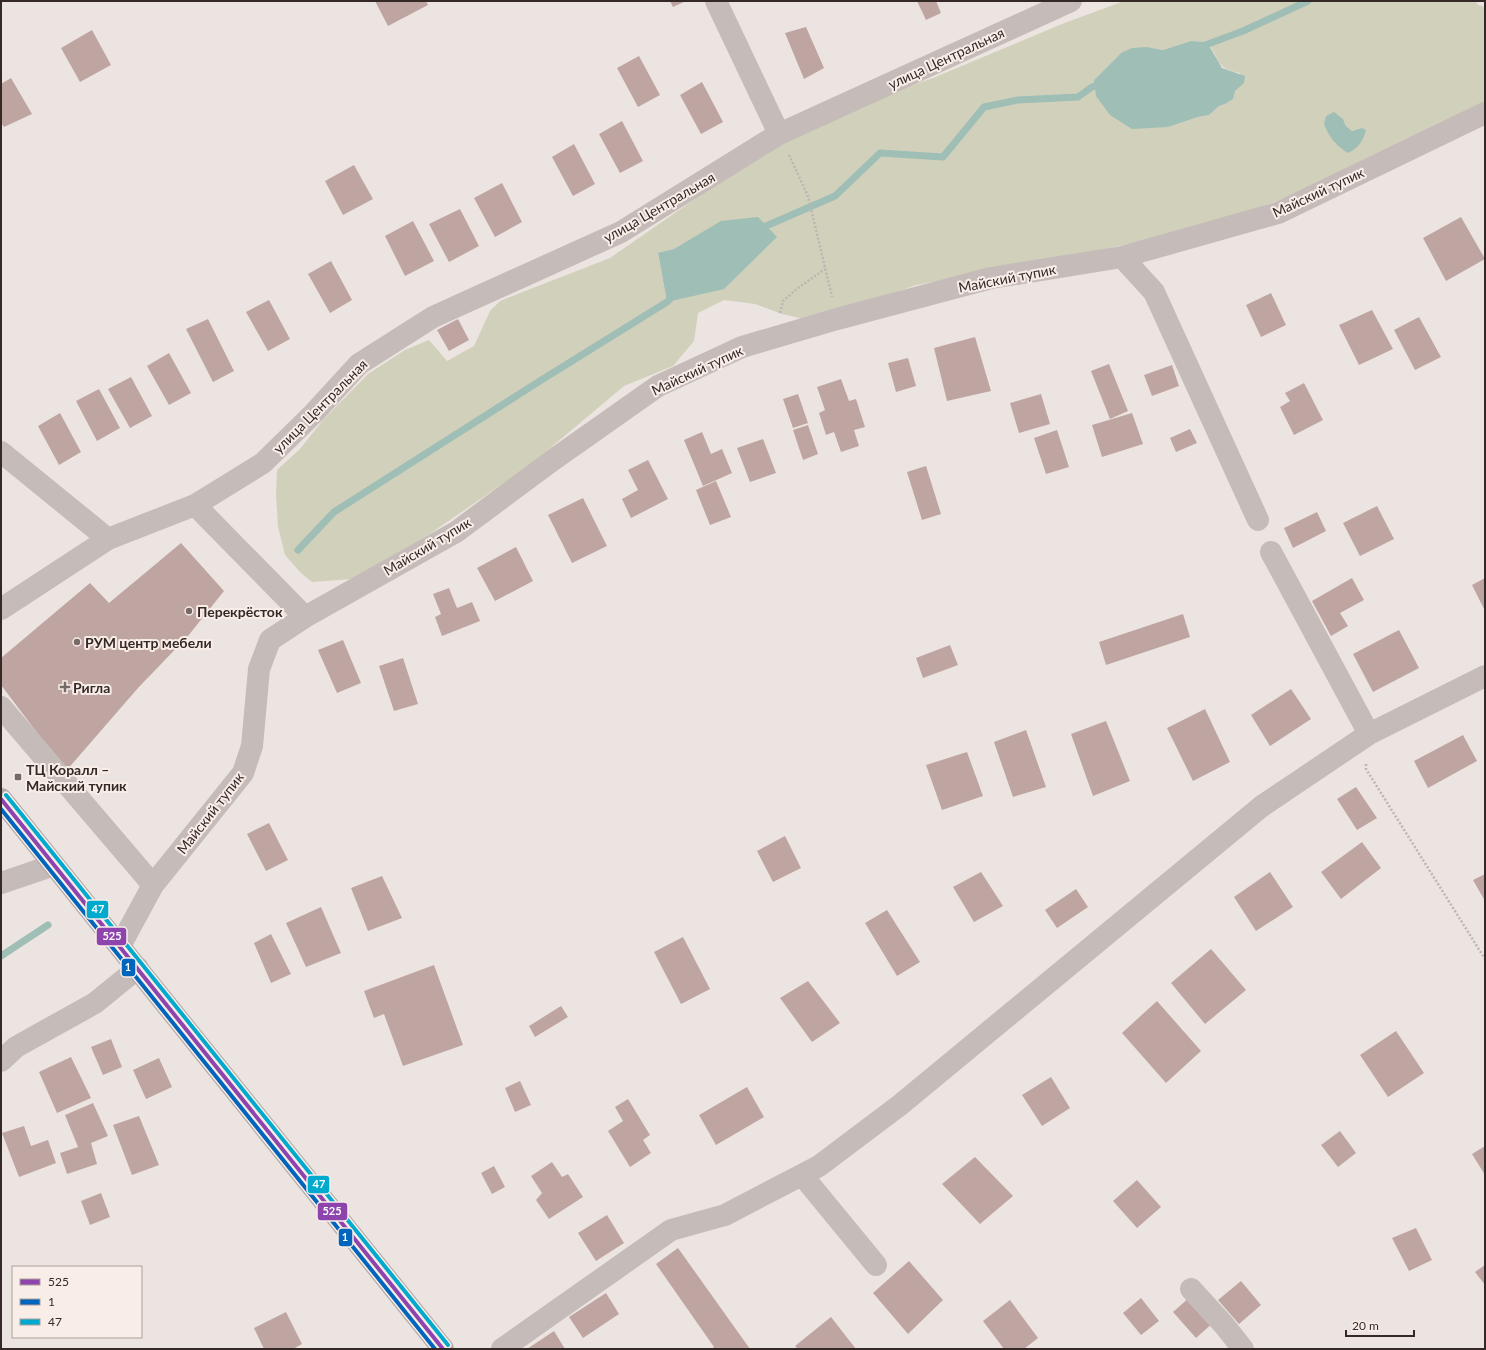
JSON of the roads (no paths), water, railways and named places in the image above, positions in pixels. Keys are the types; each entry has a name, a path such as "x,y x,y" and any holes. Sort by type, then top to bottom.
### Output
{"main road":[{"path":"1,799 443,1349"}],"street":[{"path":"716,1 779,134"},
{"name":"улица Центральная","path":"1,609 108,539 195,505 263,463 314,413 359,364 434,317 621,232 779,134 1070,1"},
{"name":"Майский тупик","path":"120,946 153,885 243,773 252,746 259,669 270,640 305,617 456,532 553,460 658,386 742,347 837,319 991,278 1122,257 1278,213 1485,113"},
{"path":"1122,257 1154,292 1258,520"},
{"path":"1,452 108,539"},
{"path":"195,505 305,617"},
{"path":"1271,552 1369,734"},
{"path":"502,1349 670,1230 725,1215 819,1166 900,1105 1262,806 1369,734 1485,676"},
{"path":"1,707 153,885"},
{"path":"1,883 54,865"},
{"path":"1,1061 16,1047 95,1003 138,968"},
{"path":"802,1175 876,1265"},
{"path":"1191,1289 1224,1325 1243,1349"}],"water":[{"path":"1191,41 1207,42 1222,68 1245,76 1244,83 1235,91 1233,99 1219,106 1209,115 1168,127 1132,129 1110,115 1096,96 1094,80 1121,53 1132,48 1147,47 1163,50"},
{"path":"1334,112 1343,119 1346,126 1352,131 1362,128 1366,130 1360,144 1348,153 1333,141 1324,124 1326,116"},
{"path":"758,217 777,237 724,289 667,302 658,253 674,249 721,221"}],"waterway":[{"path":"1200,47 1243,31 1308,1"},
{"path":"758,230 835,196 880,153 943,157 984,107 1018,100 1078,97 1092,87 1104,83"},
{"path":"298,550 334,512 667,302 674,295"},
{"path":"1,956 48,925"}],"place":[{"name":"Перекрёсток","path":"189,611"},
{"name":"РУМ центр мебели","path":"77,642"},
{"name":"Ригла","path":"65,687"},
{"name":"ТЦ Коралл – Майский тупик","path":"18,777"}]}
